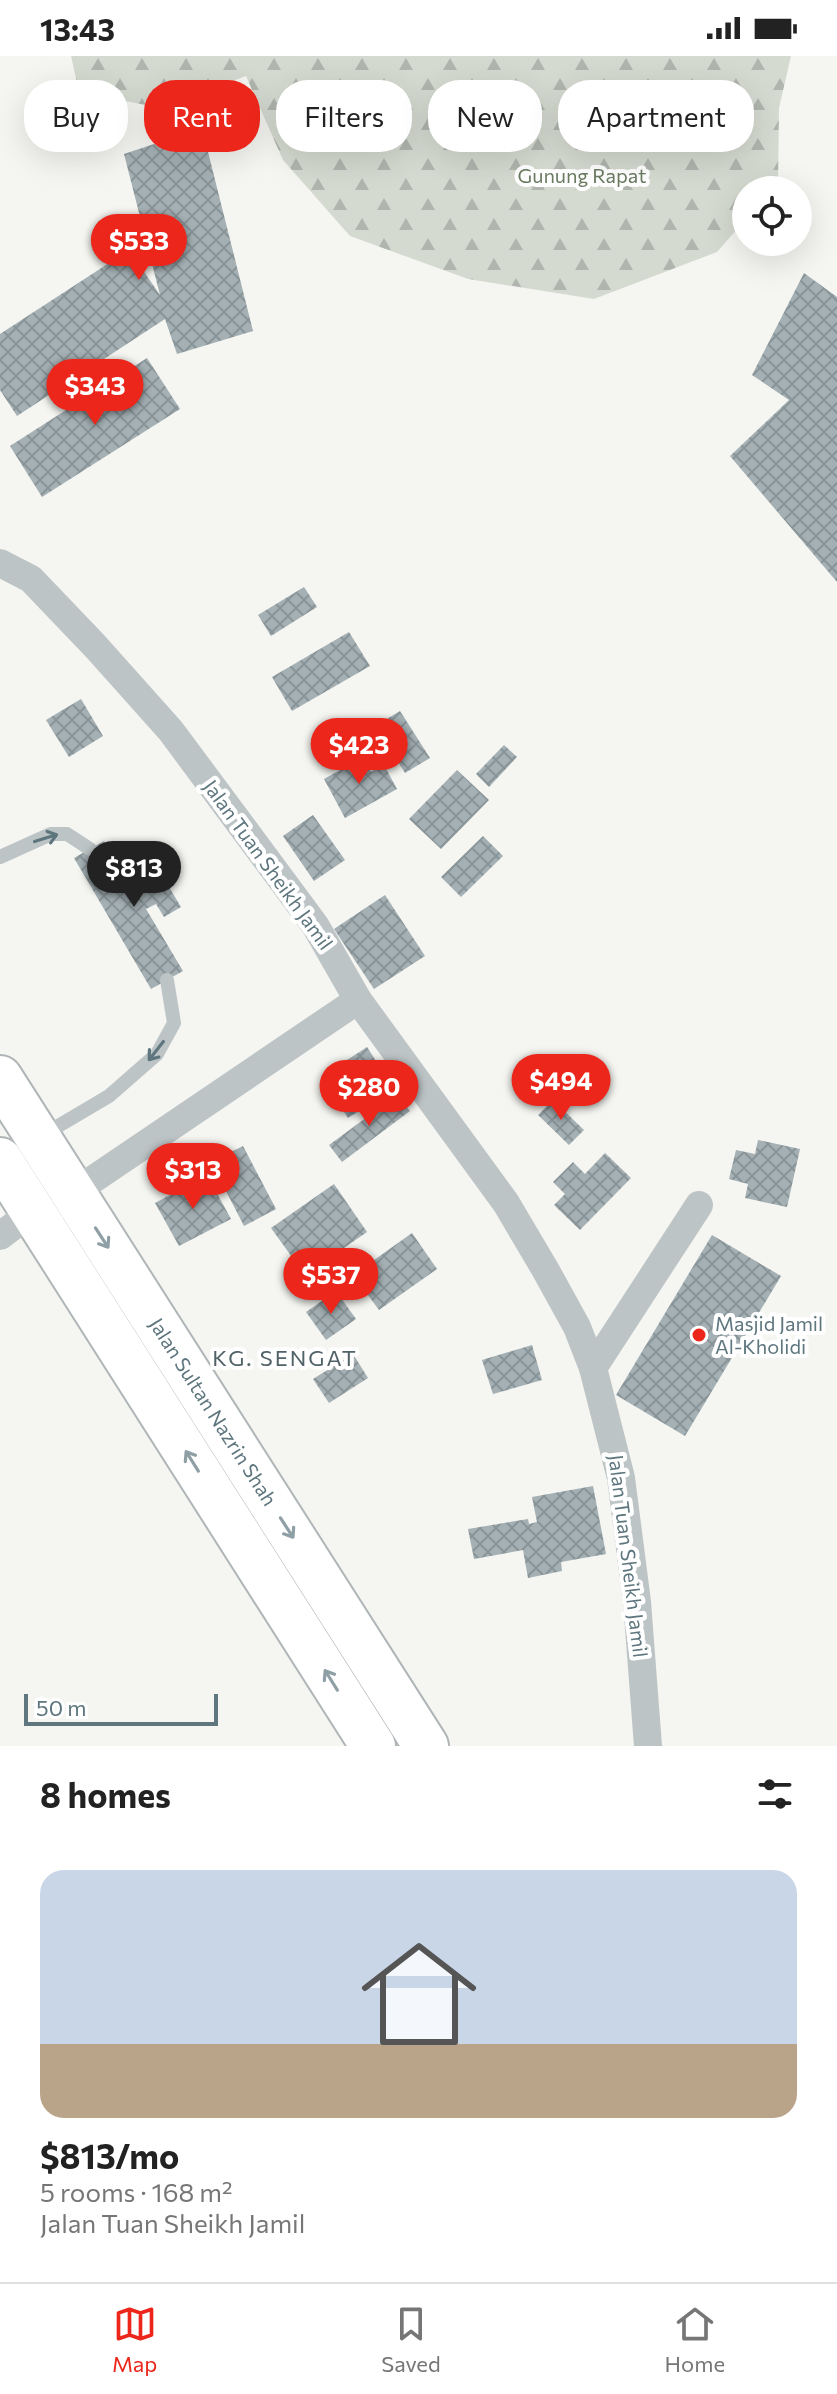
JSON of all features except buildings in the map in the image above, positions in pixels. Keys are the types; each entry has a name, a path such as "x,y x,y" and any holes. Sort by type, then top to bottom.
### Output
{"highway":[{"name":"Jalan Sultan Nazrin Shah","path":"0,1078 426,1746"},
{"path":"0,1160 17,1224 373,1746"}],"street":[{"name":"Jalan Tuan Sheikh Jamil","path":"0,563 31,579 171,731 315,925 358,1000 506,1203 577,1327 593,1368 621,1478 637,1602 648,1746"},
{"path":"73,1193 358,1000"},
{"path":"593,1368 699,1205"}],"lane":[{"path":"0,857 51,834 67,834 90,849"},
{"path":"38,1138 109,1096 157,1054 174,1023 167,980"}],"green space":[{"name":"Gunung Rapat","path":"71,56 791,56 779,108 778,176 732,176 732,235 717,252 594,299 468,279 350,236 283,160 279,152 412,152 412,80 276,80 276,144 260,108 260,80 248,80 246,76 235,80 144,80 144,105 128,102 128,80 76,80"}],"place":[{"name":"Masjid Jamil Al-Kholidi","path":"699,1335"}],"district":[{"name":"KG. SENGAT","path":"285,1358"}]}
